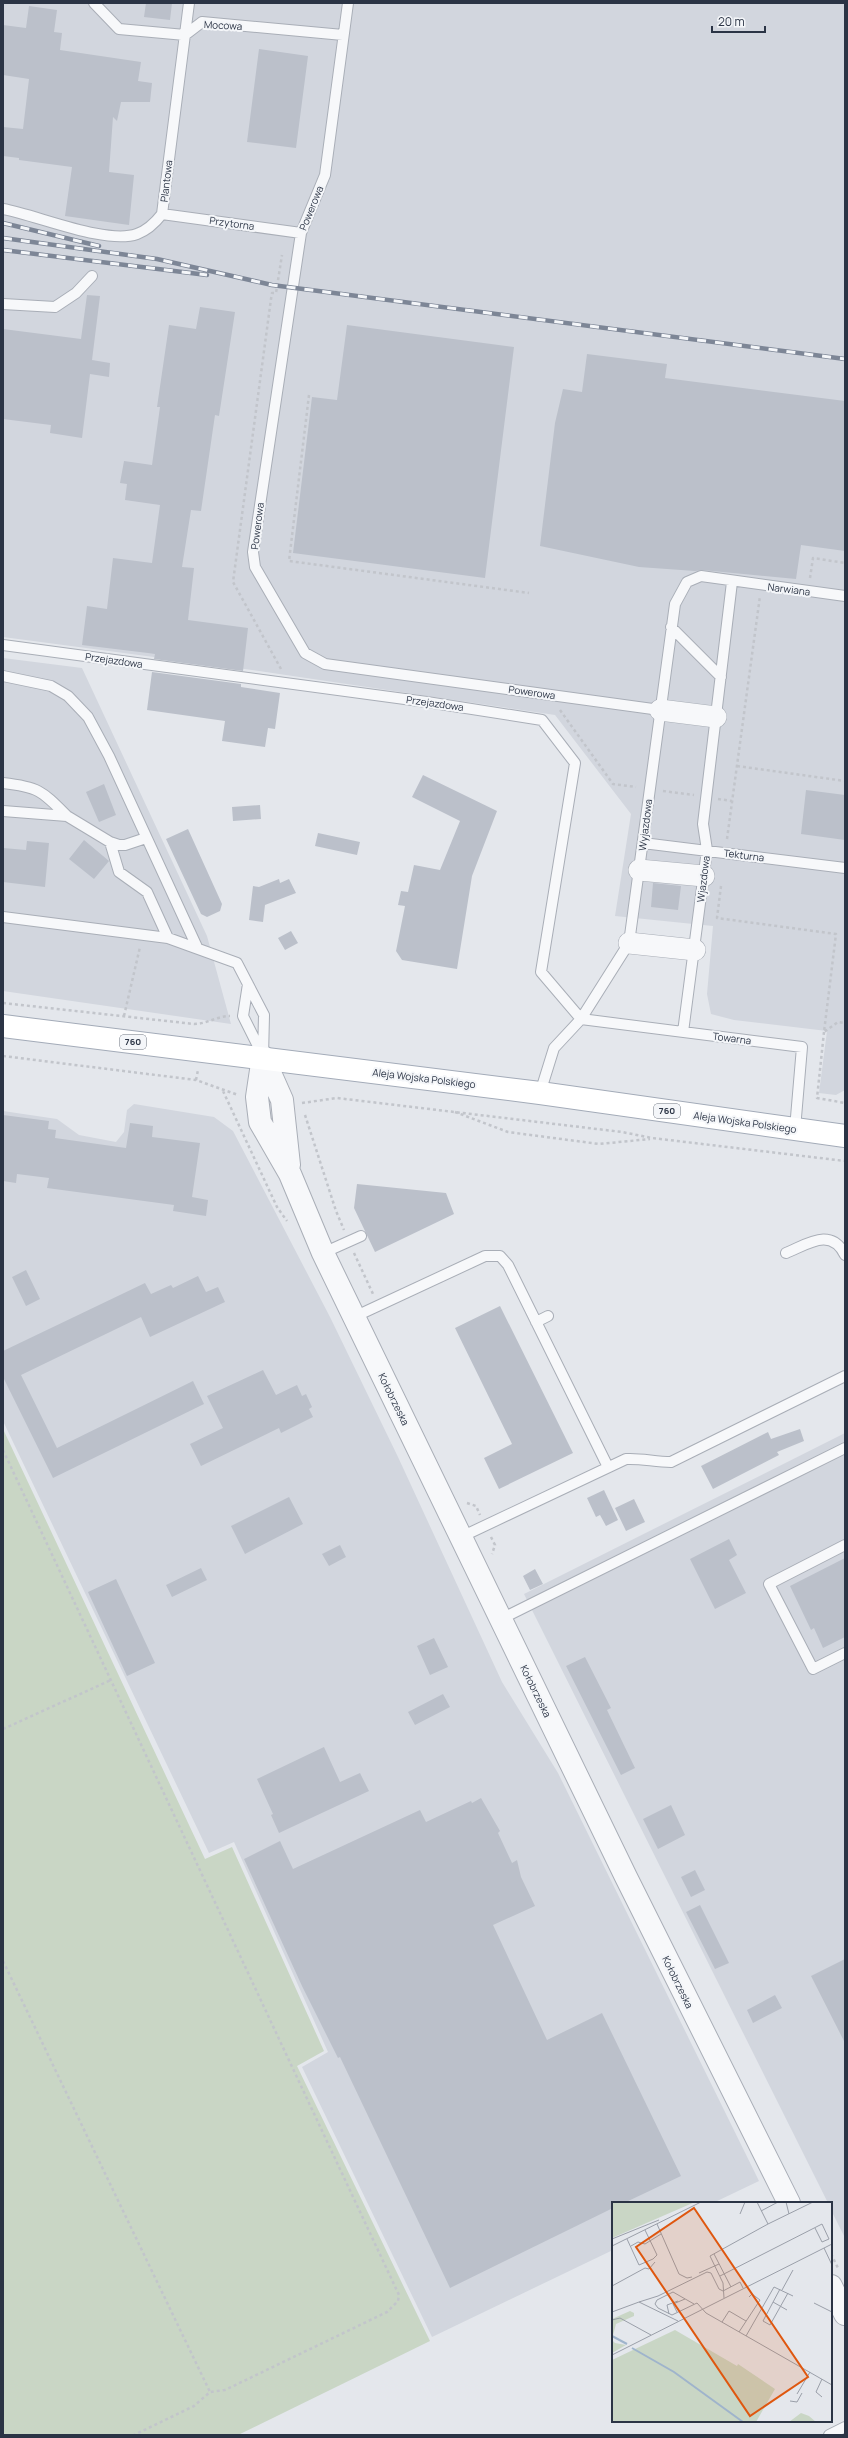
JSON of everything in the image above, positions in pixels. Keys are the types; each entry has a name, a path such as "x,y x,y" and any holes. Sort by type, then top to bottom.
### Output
{"main road":[{"name":"Aleja Wojska Polskiego","path":"3,1026 263,1057 540,1093 845,1136"}],"street":[{"name":"Powerowa","path":"660,710 716,717"},
{"path":"639,870 704,876"},
{"path":"629,944 695,950"},
{"name":"Kołobrzeska","path":"263,1057 282,1100 290,1174 323,1253 695,2016 788,2202"},
{"path":"832,2288 845,2314"}],"lane":[{"path":"94,3 119,29 185,36"},
{"name":"Plantowa","path":"3,209 26,213 95,233 120,236 136,235 152,227 162,214 189,3"},
{"name":"Powerowa","path":"348,3 325,174 301,233 253,552 255,567 305,653 325,664 660,710"},
{"name":"Mocowa","path":"185,36 202,22 343,35"},
{"name":"Przytorna","path":"162,214 301,233"},
{"path":"3,304 55,307 76,293 92,276"},
{"name":"Wyjazdowa","path":"540,1093 554,1048 581,1018 629,944 674,604 686,582 701,576 732,582"},
{"name":"Narwiana","path":"732,582 845,596"},
{"name":"Wjazdowa","path":"683,1032 707,850 703,824 732,582"},
{"path":"672,627 721,677"},
{"name":"Przejazdowa","path":"3,645 324,688 542,720 575,763 541,972 581,1018"},
{"path":"3,676 51,686 68,696 80,707 88,718 109,756 197,947"},
{"path":"3,783 29,786 39,790 67,816 110,842 125,845 146,838"},
{"path":"3,811 67,816"},
{"path":"110,842 120,872 147,892 168,938"},
{"name":"Tekturna","path":"643,843 726,852 845,868"},
{"path":"3,917 168,938 197,947 237,963 264,1015 263,1057"},
{"path":"248,984 243,1016 263,1057"},
{"name":"Towarna","path":"581,1018 802,1046 795,1129"},
{"path":"323,1253 361,1236"},
{"path":"786,1253 813,1242 828,1239 840,1245 845,1255"},
{"path":"354,1317 485,1256 500,1256 508,1265 608,1467"},
{"path":"536,1322 548,1316"},
{"path":"461,1536 626,1459 641,1458 656,1462 671,1462 845,1376"},
{"path":"501,1619 845,1448"},
{"path":"845,1545 769,1584 814,1669 845,1652"},
{"path":"829,2435 845,2427"}],"path":[{"path":"282,255 276,293 272,293 271,299 232,582 282,670"},
{"path":"309,395 289,561 529,593"},
{"path":"810,583 813,558 845,562"},
{"path":"761,586 717,918 836,934 817,1098 845,1103"},
{"path":"552,708 560,709 613,784 732,800"},
{"path":"737,766 845,781"},
{"path":"124,1016 143,935"},
{"path":"3,1004 202,1024 220,1016 243,1016"},
{"path":"824,1032 838,1022 845,1023"},
{"path":"3,1056 196,1080 232,1094"},
{"path":"378,1306 336,1211 309,1130 302,1103 338,1098 451,1110 622,1132 652,1138 844,1161 845,1155"},
{"path":"451,1110 508,1132 599,1144 652,1138"},
{"path":"3,1450 399,2295 398,2301 386,2312 225,2390 210,2392 194,2406 134,2435"},
{"path":"464,1499 476,1506 495,1545 491,1553 493,1558"},
{"path":"3,1730 111,1680"},
{"path":"3,1961 210,2392"}],"shaded area":[{"path":"3,3 845,3 845,1090 836,1095 819,1093 827,1031 734,1020 711,1014 707,994 713,926 615,916 631,814 555,715 252,670 3,637"},
{"path":"3,658 82,668 207,936 231,1024 3,991"},
{"path":"134,1104 214,1117 233,1131 330,1317 398,1457 502,1682 558,1773 759,2181 715,2202 612,2202 612,2250 432,2337 302,2067 328,2052 234,1842 209,1853 3,1421 3,1111 57,1119 79,1135 116,1142 124,1132 127,1110"},
{"path":"845,1433 845,2238 832,2212 832,2202 828,2202 524,1594"}],"green space":[{"path":"3,1429 205,1859 232,1847 324,2051 297,2066 430,2341 238,2435 3,2435"}],"building":[{"path":"146,3 172,3 170,20 144,17"},
{"path":"29,6 57,10 54,32 62,33 60,50 141,62 138,81 152,83 150,102 121,102 117,121 113,117 109,172 134,175 129,225 65,216 72,167 19,160 19,158 3,156 3,127 23,129 29,79 3,75 3,25 26,28"},
{"path":"259,49 308,56 296,148 247,142"},
{"path":"87,295 100,296 92,360 110,363 109,377 90,374 82,438 50,433 51,425 3,419 3,329 81,339"},
{"path":"200,307 235,312 219,416 215,415 201,511 191,510 182,567 194,568 188,620 248,628 243,671 154,659 155,654 82,645 87,606 107,609 113,558 152,563 160,505 125,500 127,484 120,483 124,461 152,465 160,407 157,407 169,325 196,329"},
{"path":"347,325 514,347 485,578 293,553 312,397 337,400"},
{"path":"587,354 667,364 665,378 845,401 845,551 801,545 796,579 702,570 695,571 639,567 540,546 555,423 563,389 582,392"},
{"path":"152,672 241,684 241,687 280,693 275,729 268,728 265,747 222,741 225,721 147,710"},
{"path":"423,775 497,811 472,876 457,969 402,960 396,951 405,906 398,905 401,891 408,892 414,865 440,870 460,821 412,797"},
{"path":"104,784 116,815 99,822 86,792"},
{"path":"806,790 845,795 845,840 801,834"},
{"path":"260,805 261,819 233,821 232,807"},
{"path":"188,829 222,904 220,911 207,917 201,914 166,839"},
{"path":"318,833 360,842 357,855 315,846"},
{"path":"84,840 109,861 94,879 69,859"},
{"path":"27,841 49,843 45,887 3,882 3,848 26,850"},
{"path":"279,879 280,883 289,879 296,893 265,905 263,922 249,920 253,886 259,887"},
{"path":"653,883 681,886 678,910 651,907"},
{"path":"291,931 298,943 285,950 278,938"},
{"path":"3,1115 49,1121 48,1129 56,1130 55,1138 126,1148 130,1123 153,1126 152,1137 200,1143 192,1197 208,1200 206,1216 173,1211 174,1205 47,1188 49,1178 17,1174 16,1183 3,1181"},
{"path":"357,1184 446,1193 454,1214 375,1252 354,1208"},
{"path":"26,1270 40,1299 26,1306 12,1277"},
{"path":"198,1276 206,1292 218,1287 225,1302 150,1337 141,1317 21,1375 57,1448 193,1381 204,1404 53,1478 3,1377 3,1351 145,1283 151,1294 171,1285 173,1288"},
{"path":"500,1306 573,1453 499,1489 484,1458 512,1444 455,1328"},
{"path":"263,1370 276,1395 297,1385 302,1396 306,1394 312,1407 309,1409 313,1417 281,1433 279,1428 201,1466 190,1444 223,1428 207,1396"},
{"path":"800,1429 804,1441 777,1452 779,1455 713,1489 701,1466 768,1432 771,1439"},
{"path":"604,1490 618,1520 606,1526 600,1515 596,1517 587,1498"},
{"path":"289,1497 303,1524 245,1554 231,1526"},
{"path":"634,1499 645,1522 626,1531 615,1508"},
{"path":"729,1539 737,1555 729,1560 746,1593 715,1609 690,1559"},
{"path":"340,1545 346,1557 329,1566 322,1554"},
{"path":"845,1558 845,1637 823,1648 814,1628 811,1630 790,1586"},
{"path":"201,1568 207,1580 172,1597 166,1585"},
{"path":"535,1569 543,1584 530,1590 523,1576"},
{"path":"116,1579 155,1663 127,1676 88,1592"},
{"path":"434,1638 448,1667 430,1675 417,1646"},
{"path":"585,1657 611,1708 607,1710 635,1768 621,1775 566,1666"},
{"path":"443,1694 450,1707 415,1725 408,1712"},
{"path":"324,1747 340,1782 360,1773 369,1791 279,1833 271,1815 273,1814 257,1779"},
{"path":"481,1798 500,1831 498,1833 512,1863 517,1860 521,1877 535,1906 493,1925 547,2040 602,2013 681,2176 626,2202 612,2202 612,2208 450,2288 340,2057 338,2058 302,1986 244,1859 280,1841 293,1869 420,1810 426,1822 471,1801 472,1803"},
{"path":"671,1805 685,1835 658,1849 643,1819"},
{"path":"695,1870 705,1890 691,1897 681,1877"},
{"path":"700,1905 729,1963 715,1969 686,1912"},
{"path":"845,1959 845,2043 811,1976"},
{"path":"775,1995 782,2008 753,2023 747,2010"}],"railway":[{"path":"3,223 99,246"},
{"path":"3,238 157,259 272,285 845,359"},
{"path":"3,250 207,275"}]}
